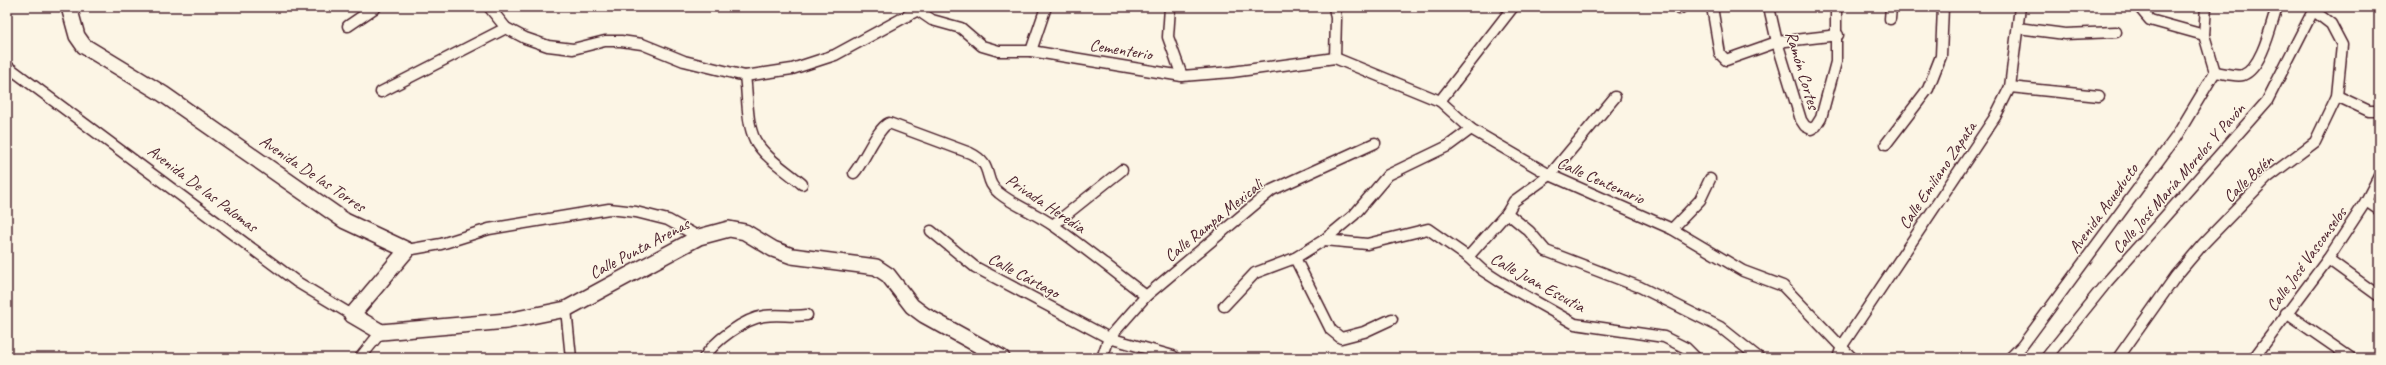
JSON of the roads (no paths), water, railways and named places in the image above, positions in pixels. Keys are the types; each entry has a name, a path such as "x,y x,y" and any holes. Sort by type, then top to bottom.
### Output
{"street":[{"name":"Avenida De las Torres","path":"69,7 77,36 90,50 163,94 345,221 407,250"},
{"path":"348,26 376,7"},
{"path":"489,7 506,28 525,38 548,46 573,49 606,41 642,44 684,62 745,76 792,69 834,55 914,9"},
{"path":"1031,51 1046,7"},
{"path":"1170,7 1168,37 1182,76"},
{"path":"1334,7 1336,18 1335,58"},
{"path":"1440,101 1513,7"},
{"path":"1712,7 1722,58 1726,60 1777,42 1838,35"},
{"name":"Ramón Cortes","path":"1769,7 1777,42 1801,120 1811,129 1816,126 1821,118 1836,62 1838,35 1836,7"},
{"path":"1890,7 1890,19"},
{"path":"1886,144 1928,89 1940,56 1943,7"},
{"name":"Calle Emiliano Zapata","path":"1838,358 1842,346 1995,117 2010,87 2020,7"},
{"path":"2139,7 2150,20 2204,35"},
{"path":"2206,7 2204,35 2216,72 2242,75 2251,70 2258,62 2277,7"},
{"name":"Cementerio","path":"914,9 932,20 961,28 982,46 999,51 1031,51 1182,76 1232,72 1335,58"},
{"name":"Calle Belén","path":"2118,358 2176,276 2203,244 2267,178 2314,142 2336,96 2342,45 2331,24 2315,9"},
{"name":"Calle José María Morelos Y Pavón","path":"2046,358 2107,282 2267,101 2315,9"},
{"path":"381,92 506,28"},
{"path":"2018,28 2065,34 2116,32"},
{"name":"Calle Centenario","path":"1335,58 1440,101 1471,129 1550,175 1672,229 1743,270 1783,286 1852,358"},
{"name":"Avenida De las Palomas","path":"7,66 291,278 381,332"},
{"name":"Avenida Acueducto","path":"2010,358 2022,346 2176,137 2216,72"},
{"path":"745,76 752,129 755,139 761,149 802,184"},
{"path":"2010,87 2099,96"},
{"path":"2336,96 2369,111 2379,111"},
{"path":"1468,256 1507,213 1514,201 1550,175 1615,97"},
{"name":"Privada Heredia","path":"854,173 863,163 881,129 889,123 979,158 985,164 994,188 1053,225 1146,296"},
{"path":"1224,306 1255,273 1295,258 1324,240 1354,215 1388,175 1448,146 1471,129"},
{"name":"Calle Rampa Mexicali","path":"1102,358 1109,338 1146,296 1272,190 1375,144"},
{"path":"1053,225 1122,170"},
{"name":"Calle José Vasconselos","path":"2254,358 2286,313 2328,259 2366,201 2379,176"},
{"path":"1672,229 1700,200 1710,179"},
{"path":"2366,201 2379,210"},
{"path":"352,315 407,250 441,244 489,229 609,209 636,212 668,220 699,236"},
{"name":"Calle Juan Escutia","path":"1507,213 1529,231 1546,251 1640,287 1720,327 1759,358"},
{"name":"Calle Punta Arenas","path":"381,332 507,321 566,309 699,236 729,229 745,232 774,249 792,256 876,267 888,275 912,306 924,315 1002,358"},
{"name":"Calle Juan Escutia","path":"1324,240 1367,244 1428,229 1468,256 1482,270 1499,282 1575,324 1664,337 1686,348 1696,358"},
{"name":"Calle Cártago","path":"931,231 975,267 1109,338 1173,356"},
{"path":"1295,258 1330,330 1341,338 1364,332 1392,319"},
{"path":"2328,259 2379,296"},
{"path":"566,309 571,358"},
{"path":"2286,313 2351,358"},
{"path":"704,358 728,334 750,319 766,316 793,317 807,315"},
{"path":"360,358 381,332"}]}
